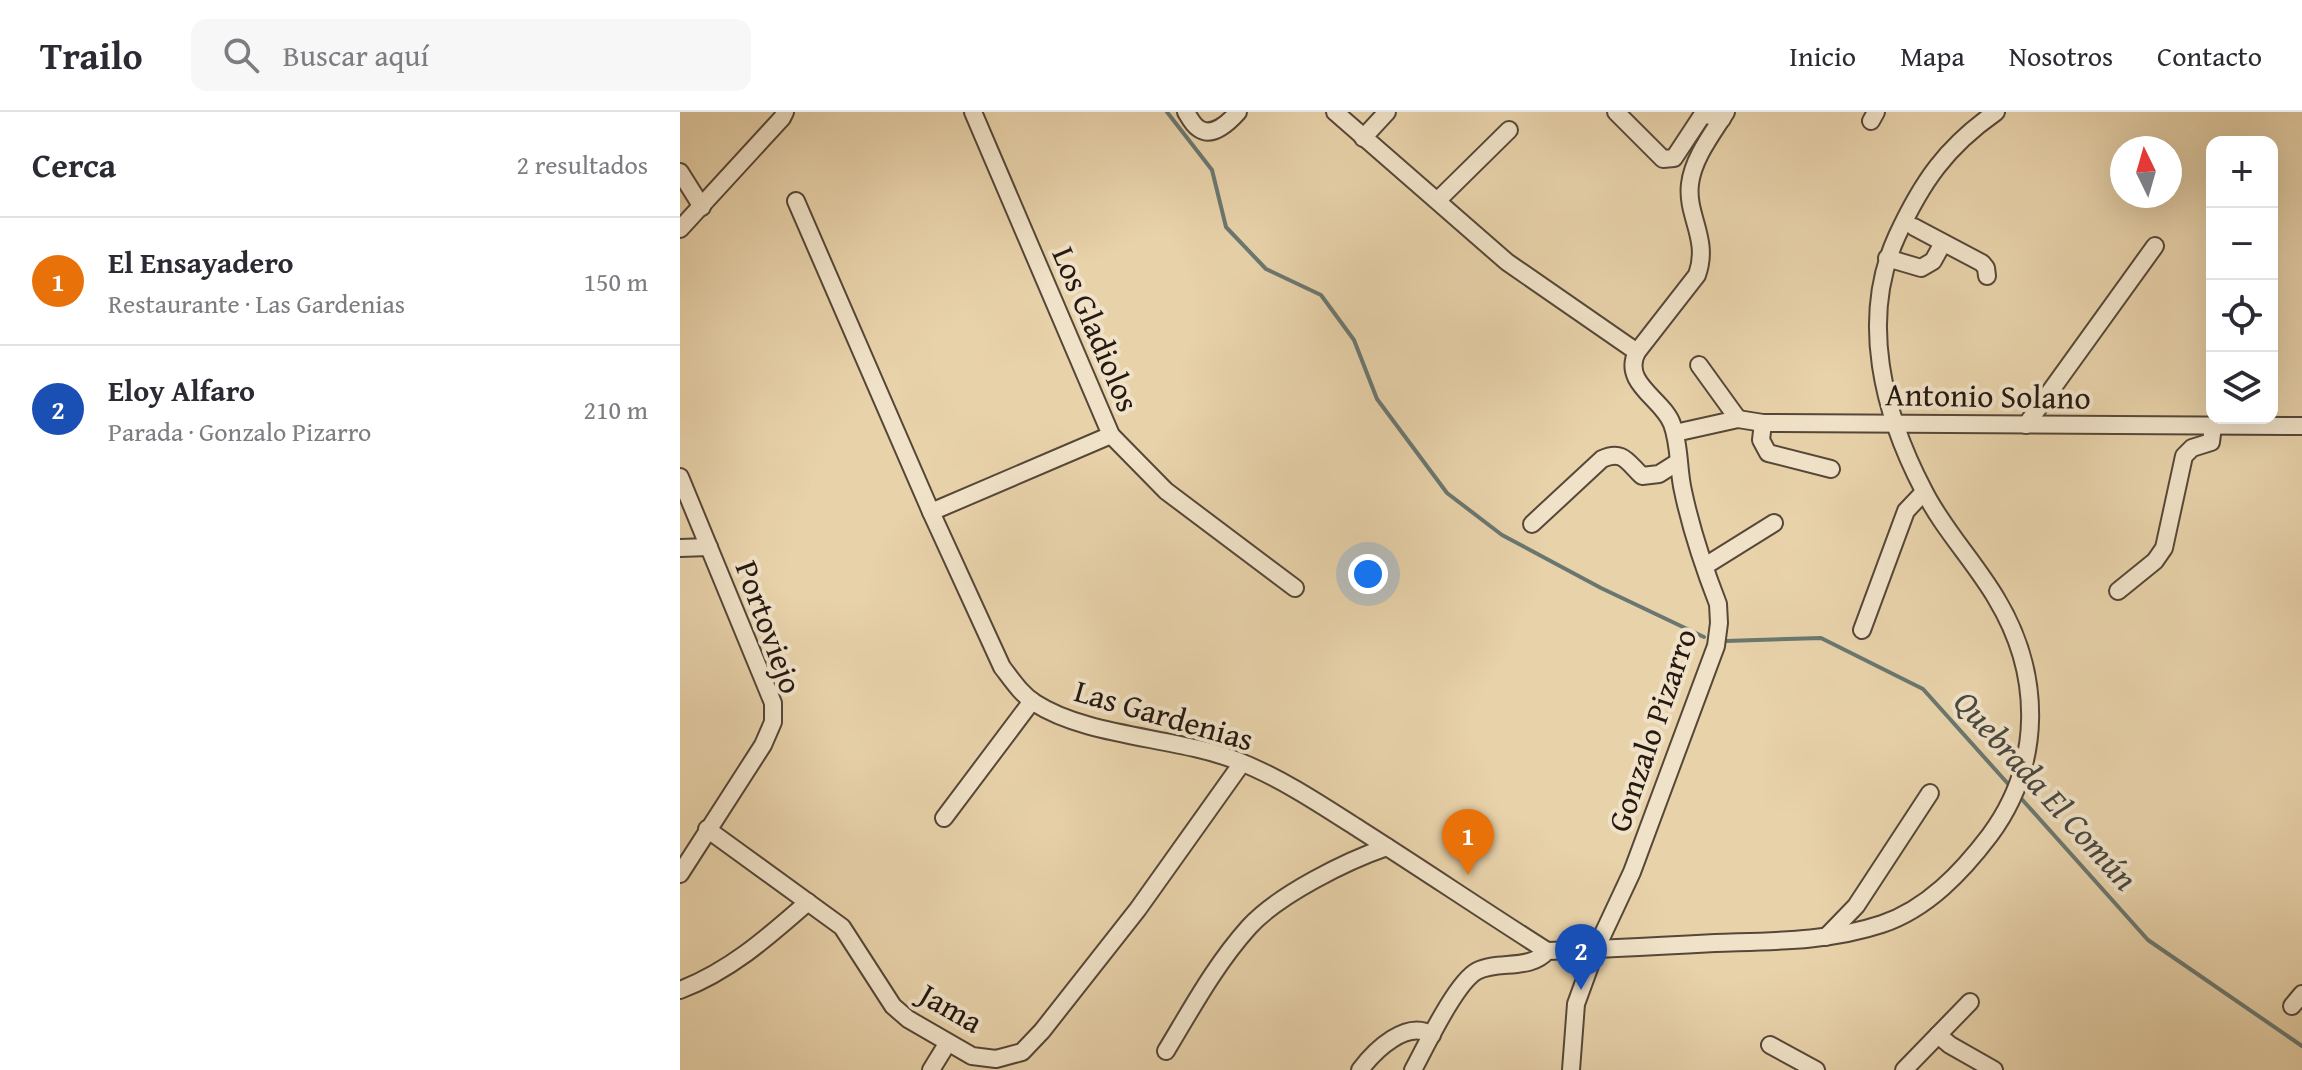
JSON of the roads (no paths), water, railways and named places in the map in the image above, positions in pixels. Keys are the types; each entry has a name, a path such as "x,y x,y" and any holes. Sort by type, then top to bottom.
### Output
{"street":[{"name":"Los Gladiolos","path":"973,112 1111,435 1166,491 1295,588"},
{"path":"1186,112 1203,131 1225,126 1238,112"},
{"path":"1335,112 1507,262 1637,352 1697,275 1702,245 1691,205 1690,181 1695,165 1724,115"},
{"path":"1363,138 1387,112"},
{"path":"1616,112 1663,159 1668,160 1674,158 1701,117 1724,115"},
{"path":"1413,1070 1466,979 1478,970 1530,962 1547,951 1826,937 1885,923 1912,910 1958,874 2009,805 2021,781 2028,752 2029,691 2024,662 2012,626 1995,597 1924,492 1895,424 1878,355 1879,304 1887,258 1913,201 1953,146 1996,112"},
{"path":"680,229 783,114"},
{"path":"1438,200 1509,130"},
{"path":"680,172 702,207"},
{"name":"Las Gardenias","path":"796,201 1002,667 1032,701 1052,713 1083,723 1216,753 1242,763 1299,791 1547,951"},
{"path":"1914,227 1982,263 1987,276"},
{"path":"1887,258 1921,268 1933,261 1943,243"},
{"path":"2026,425 2155,246"},
{"name":"Gonzalo Pizarro","path":"1571,1070 1576,1004 1596,949 1632,872 1716,646 1719,623 1718,604 1682,490 1675,433 1666,413 1635,376 1633,364 1637,352"},
{"path":"1699,365 1738,419"},
{"name":"Antonio Solano","path":"1675,433 1738,419 1763,423 2302,426"},
{"path":"1763,423 1761,440 1768,453 1831,469"},
{"path":"2118,591 2155,561 2164,548 2184,456 2192,448 2211,442 2213,426"},
{"path":"931,512 1111,435"},
{"path":"1532,524 1602,459 1613,454 1619,455 1642,476 1659,474 1678,462"},
{"name":"Portoviejo","path":"680,477 773,703 773,722 763,745 680,874"},
{"path":"1862,630 1906,511 1924,492"},
{"path":"1705,566 1774,523"},
{"path":"680,548 709,547"},
{"path":"944,818 1032,701"},
{"name":"Jama","path":"707,829 842,927 893,1006 947,1044 972,1056 996,1059 1022,1052 1042,1031 1138,909 1242,763"},
{"path":"1826,937 1856,906 1930,793"},
{"path":"1166,1051 1217,967 1250,925 1270,908 1328,873 1355,858 1387,847"},
{"path":"680,990 706,980 751,952 808,902"},
{"path":"1904,1070 1970,1002"},
{"path":"1360,1070 1389,1041 1412,1030 1424,1030 1432,1035"},
{"path":"1938,1035 1994,1070"},
{"path":"931,1070 947,1044"},
{"path":"1770,1045 1816,1070"}],"waterway":[{"name":"Quebrada El Común","path":"1167,112 1212,170 1226,227 1266,269 1321,295 1354,340 1377,399 1447,493 1502,535 1601,588 1704,637"},
{"name":"Quebrada El Común","path":"1726,641 1821,638 1923,689 2010,786"},
{"name":"Quebrada El Común","path":"2018,795 2148,940 2302,1046"}],"place":[{"name":"El Ensayadero","path":"1468,875"},
{"name":"Eloy Alfaro","path":"1581,990"}]}
